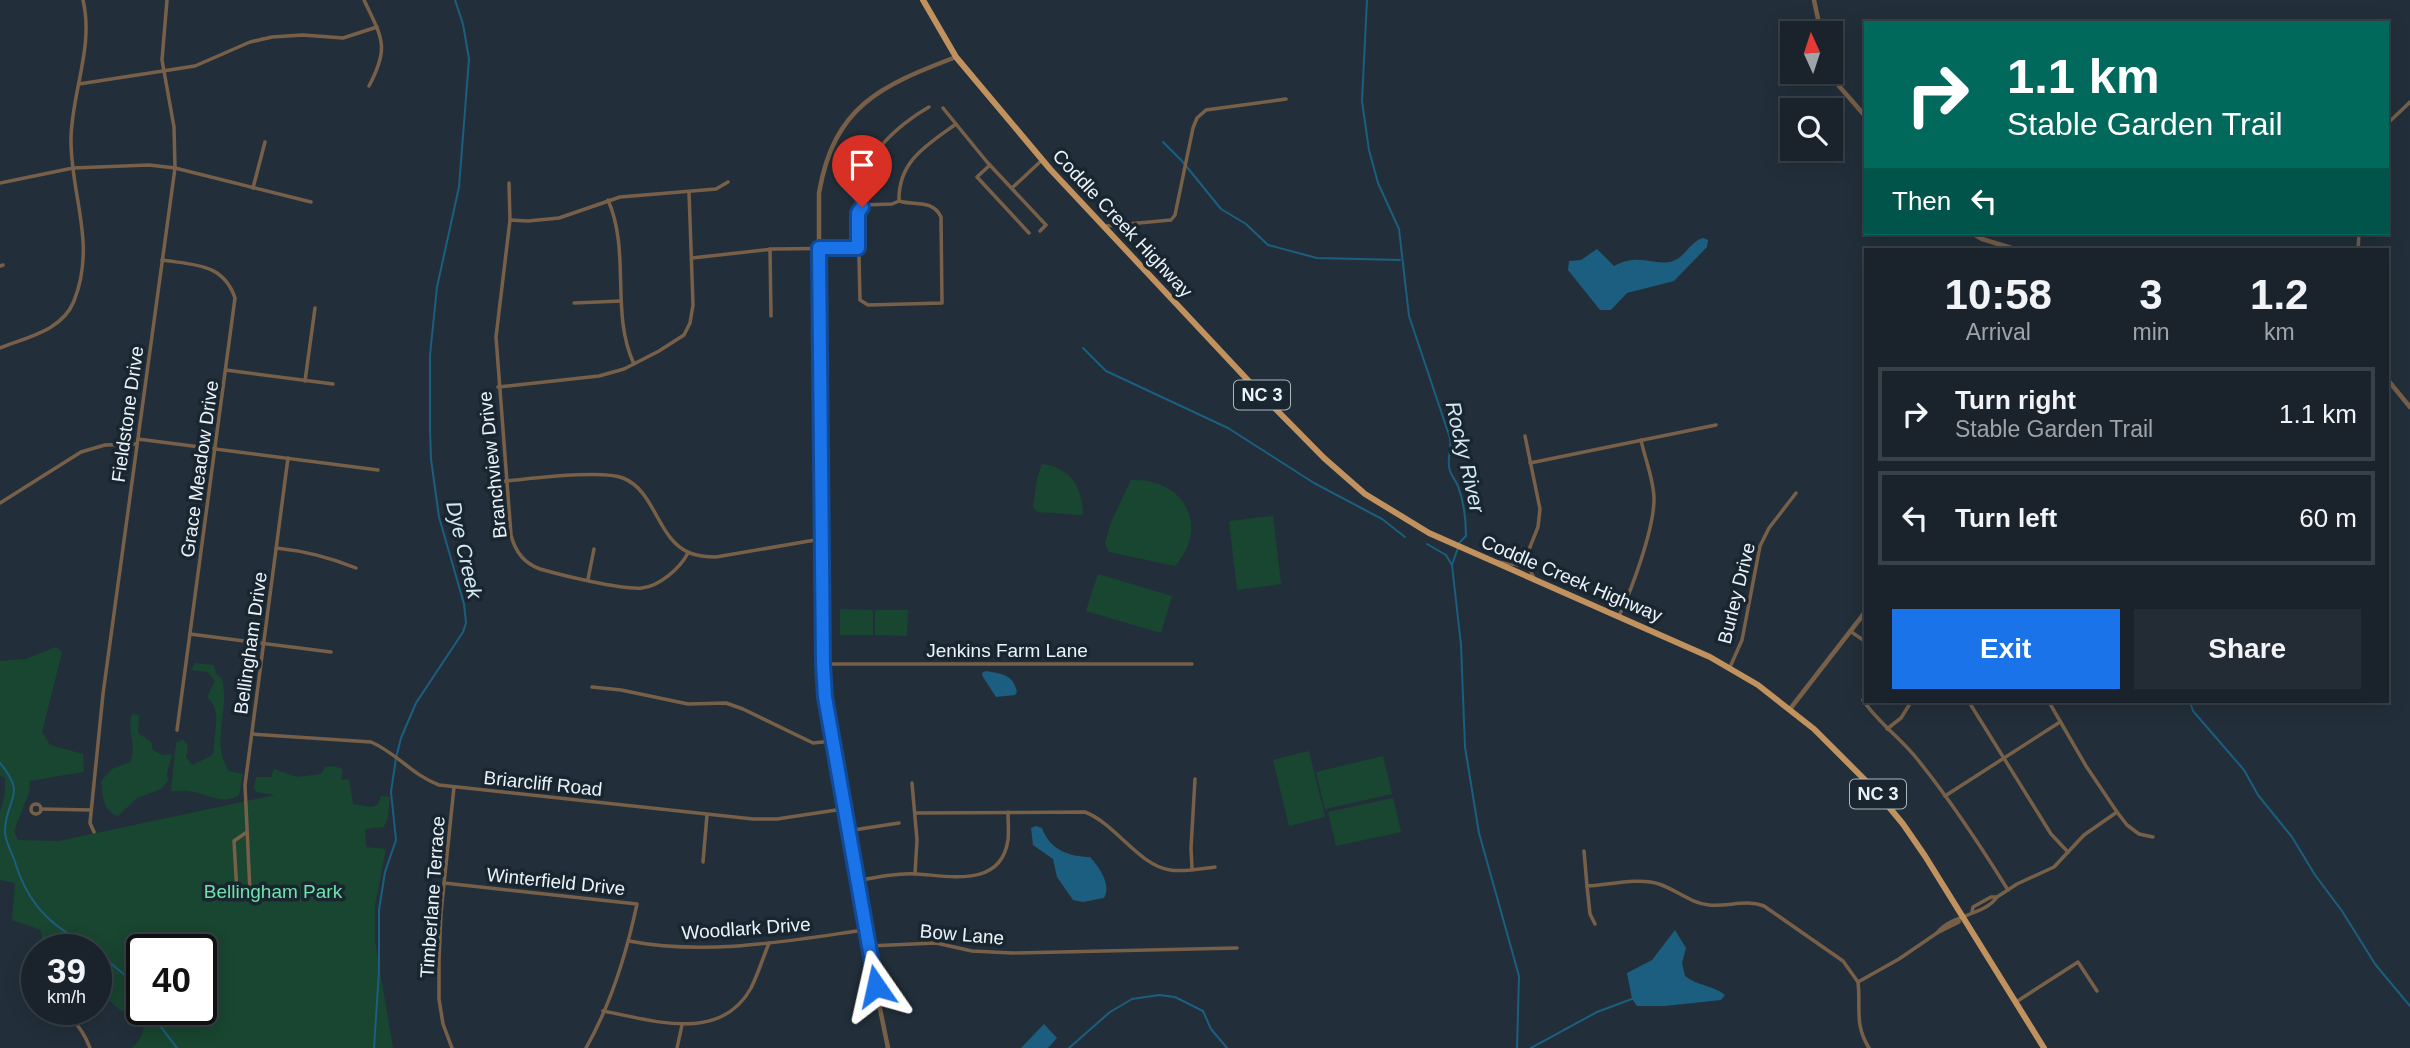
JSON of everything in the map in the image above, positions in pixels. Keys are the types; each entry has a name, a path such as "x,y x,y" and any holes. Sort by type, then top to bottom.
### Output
{"main road":[{"name":"Coddle Creek Highway","path":"923,0 956,57 1042,160 1324,458 1365,494 1429,533 1619,615 1730,667 1814,729 1874,789 1925,856 2044,1048"}],"street":[{"path":"0,348 52,328 65,317 74,302 84,262 82,220 73,168 72,119 86,36 83,0"},
{"name":"Fieldstone Drive","path":"94,832 90,823 103,694 175,168 174,127 163,71 162,51 167,0"},
{"path":"364,0 381,38 382,62 369,86"},
{"path":"1814,0 1818,21"},
{"path":"79,84 202,64 250,42 272,37 303,35 343,38 377,27"},
{"path":"888,1048 864,930 825,697 821,539 819,193 830,150 841,130 862,105 889,84 956,57"},
{"path":"1838,84 1864,115"},
{"path":"1104,226 1171,220 1175,215 1193,128 1197,118 1206,110 1286,99"},
{"path":"2389,122 2410,102"},
{"path":"864,205 860,190 869,165 880,147 909,118 929,107"},
{"path":"943,108 990,165 1046,225 1040,231"},
{"path":"898,201 901,176 906,166 956,124"},
{"path":"253,188 265,142"},
{"path":"1012,188 1042,160"},
{"path":"0,183 73,168 149,165 175,168 311,202"},
{"path":"990,165 977,177 1029,233"},
{"path":"510,220 559,218 608,200 716,189 728,182"},
{"name":"Branchview Drive","path":"509,183 510,220 496,338 511,535 520,556 525,562 540,569 624,587 641,588 651,586 672,572 688,553"},
{"path":"498,387 599,376 634,364 684,335 694,305 689,192"},
{"path":"608,200 614,213 618,235 624,340 634,364"},
{"path":"898,201 930,205 939,212 942,217 942,303 864,303 859,295 858,248 858,213 864,205 892,204 898,201"},
{"path":"1976,235 2008,248"},
{"path":"692,258 771,249 858,248"},
{"path":"771,249 771,316"},
{"name":"Grace Meadow Drive","path":"162,260 214,271 231,287 235,310 177,730"},
{"path":"574,303 621,301"},
{"path":"305,381 315,308"},
{"path":"226,370 333,384"},
{"path":"2389,381 2410,407"},
{"path":"1530,463 1716,425"},
{"path":"1496,562 1518,565 1526,557 1540,517 1525,436"},
{"path":"1619,615 1630,594 1653,514 1654,497 1640,440"},
{"path":"0,503 81,452 105,445 138,441 378,470"},
{"name":"Bellingham Drive","path":"247,832 233,841 237,893 241,896 247,896 250,892 246,785 288,458"},
{"path":"494,482 608,474 623,478 634,484 643,494 675,543 688,553 716,557 821,539"},
{"name":"Burley Drive","path":"1730,667 1742,640 1760,546 1769,528 1796,493"},
{"path":"276,548 325,555 356,568"},
{"path":"588,579 594,549"},
{"path":"1526,557 1535,580"},
{"path":"1790,709 1864,614"},
{"path":"1850,631 1864,641"},
{"path":"190,634 331,652"},
{"name":"Jenkins Farm Lane","path":"823,664 1192,664"},
{"path":"592,687 621,690 688,704 726,703 813,743 833,741"},
{"path":"1865,703 1873,716 1917,758 1980,845 2008,890"},
{"path":"1887,729 1900,718 1910,703"},
{"path":"1970,703 2051,834 2068,852"},
{"path":"2050,703 2086,766 2127,825 2139,834 2153,837"},
{"path":"1945,796 2061,721"},
{"name":"Briarcliff Road","path":"252,734 371,742 387,748 424,780 454,787 707,815 777,819 844,809"},
{"path":"1192,869 1195,779"},
{"path":"912,783 916,840 915,874"},
{"name":"Timberlane Terrace","path":"452,1048 443,1024 439,999 441,913 454,787"},
{"path":"41,809 91,810"},
{"path":"857,881 880,876 915,874 970,878 988,871 997,863 1008,841 1008,812"},
{"path":"915,813 1084,812 1106,824 1152,863 1171,870 1214,867"},
{"path":"1858,982 1899,959 1955,919 1976,912 2008,890 2054,867 2094,826 2117,812"},
{"path":"703,862 707,815"},
{"path":"847,831 899,823"},
{"path":"1584,851 1590,914 1595,924"},
{"path":"1587,886 1650,881 1705,905 1753,902 1764,906 1843,961 1858,982 1859,1029 1868,1048"},
{"name":"Winterfield Drive","path":"444,883 637,904 629,941 586,1048"},
{"name":"Woodlark Drive","path":"629,941 690,948 769,943 864,930"},
{"path":"603,1011 682,1025 714,1020 741,1002 751,988 769,943"},
{"name":"Bow Lane","path":"868,946 936,943 972,951 1013,953 1237,948"},
{"path":"2016,1002 2078,962 2097,991"},
{"path":"79,1025 90,1048"},
{"path":"677,1048 682,1025"}],"green space":[{"path":"1042,464 1060,470 1073,481 1080,496 1083,515 1038,512 1033,508"},
{"path":"1131,480 1149,481 1165,487 1186,507 1191,520 1191,535 1186,550 1175,566 1109,552 1105,543 1111,522"},
{"path":"1273,516 1281,584 1237,590 1229,521"},
{"path":"1098,574 1172,596 1161,633 1086,611"},
{"path":"840,609 873,610 873,635 840,635"},
{"path":"875,610 908,610 907,636 875,635"},
{"name":"Bellingham Park","path":"56,647 62,652 42,732 50,745 83,754 84,772 29,781 30,790 14,831 18,840 59,841 275,795 256,792 254,788 256,777 271,777 274,769 297,777 321,774 325,767 333,766 343,769 341,780 349,779 353,804 371,807 378,805 381,796 390,797 384,827 365,829 366,847 386,849 375,905 375,941 393,1048 131,1048 138,1041 144,1025 217,1025 217,934 126,934 126,1010 122,1012 112,1003 112,934 41,934 41,930 12,920 15,883 0,880 0,812 5,778 0,775 0,661 26,659"},
{"path":"195,663 214,665 216,674 222,679 222,755 229,771 243,774 239,795 234,798 223,800 192,791 171,791 176,743 183,739 188,746 186,757 192,765 214,752 216,716 207,697 215,681 208,672 191,670"},
{"path":"132,714 139,715 138,733 151,742 153,750 163,755 172,754 167,773 168,781 161,789 137,798 118,816 106,806 101,781 112,769 130,762 133,750 130,726"},
{"path":"1309,751 1325,817 1289,826 1273,760"},
{"path":"1383,756 1392,794 1325,809 1316,772"},
{"path":"1393,798 1401,832 1336,846 1328,812"}],"water":[{"path":"1703,238 1708,240 1707,247 1674,281 1627,293 1611,310 1600,310 1568,270 1569,261 1581,260 1597,249 1614,266 1632,260 1673,261"},
{"path":"986,671 1010,678 1017,692 1015,695 996,697 983,677 982,673"},
{"path":"1031,828 1042,828 1050,841 1061,850 1090,857 1105,882 1104,898 1083,902 1073,900 1057,877 1053,859 1033,845"},
{"path":"1675,930 1686,948 1682,963 1685,976 1725,995 1721,1000 1637,1006 1632,999 1627,973 1652,960"},
{"path":"1044,1024 1057,1038 1048,1048 1021,1048"}],"waterway":[{"name":"Dye Creek","path":"374,1048 379,970 379,910 385,872 396,840 391,792 396,758 401,738 416,703 463,632 466,623 464,604 439,517 430,430 430,355 437,287 459,187 469,59 463,24 455,0"},
{"name":"Rocky River","path":"1367,0 1362,101 1369,150 1378,183 1399,229 1409,316 1450,438 1449,467 1458,486 1464,511 1466,536 1460,542 1452,565 1461,645 1465,747 1479,833 1519,976 1517,1048"},
{"path":"1163,142 1221,209 1246,224 1268,245 1317,258 1400,260"},
{"path":"1083,348 1106,371 1228,428 1314,483 1382,519 1405,537"},
{"path":"1427,544 1446,555 1452,565"},
{"path":"2190,703 2193,711 2244,770 2258,795 2292,837 2375,964 2410,1006"},
{"path":"0,763 14,790 6,818 7,843 29,894 46,916 68,934"},
{"path":"112,964 126,976"},
{"path":"1069,1048 1110,1012 1132,999 1159,995 1175,997 1203,1011 1211,1029 1227,1048"},
{"path":"1531,1048 1597,1012 1632,999"},
{"path":"159,1025 177,1048"}],"route":[{"path":"862,207 858,213 858,248 819,248 823,664 825,697 876,986"}]}
